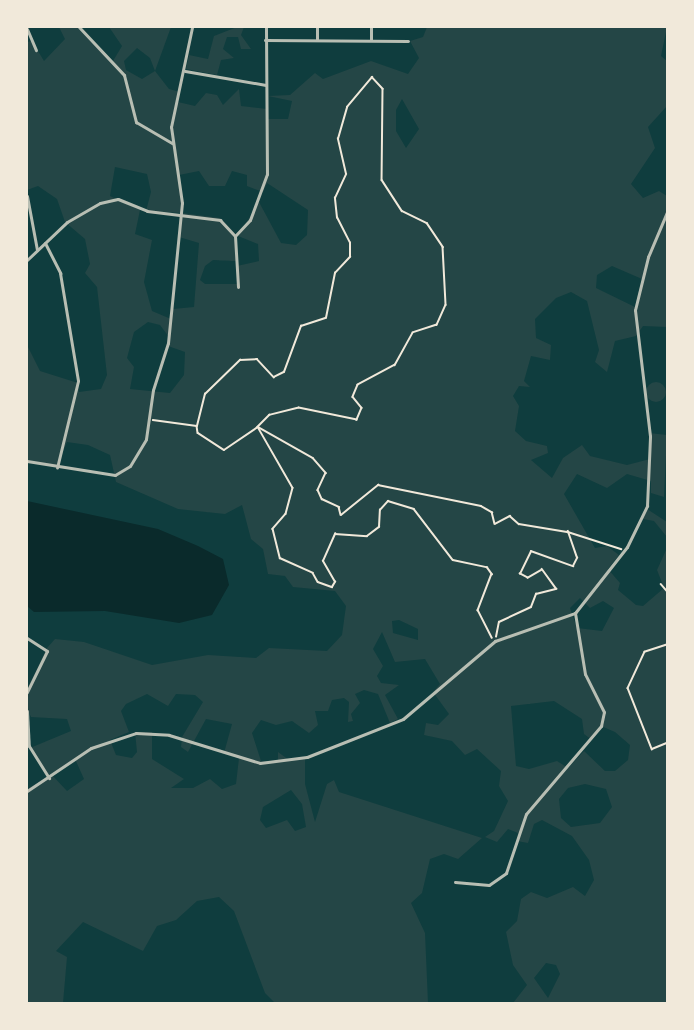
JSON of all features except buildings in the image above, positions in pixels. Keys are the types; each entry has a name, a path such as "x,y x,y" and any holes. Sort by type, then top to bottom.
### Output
{"street":[{"path":"79,27 124,75 136,122 172,144"},
{"path":"27,461 57,468 123,472 140,451 151,420 153,390 168,343 181,213 172,144 192,27"},
{"path":"235,236 245,229 266,181 266,27"},
{"path":"317,27 317,40"},
{"path":"371,27 371,41"},
{"path":"27,29 36,50"},
{"path":"266,40 408,41"},
{"path":"184,71 266,85"},
{"path":"27,196 37,250"},
{"path":"27,260 67,222 109,199 147,211 214,218 235,236 238,288"},
{"path":"27,790 49,778 91,748 136,733 169,735 260,763 307,757 403,719 495,641 575,613 624,551 647,506 650,481 634,310 645,266 667,212"},
{"path":"45,243 60,273 78,381 57,468"},
{"path":"455,882 489,885 506,873 526,814 601,726 604,712 585,674 575,613"},
{"path":"27,638 47,651 27,692"},
{"path":"27,711 29,746 49,778"}],"path":[{"path":"372,77 383,89 381,180 402,211 427,223 443,247 446,305 437,325 413,333 395,365 358,385 353,397 362,408 357,420 298,408 270,415 258,427 224,450 198,433 197,426 205,394 240,360 257,359 274,377 284,372 301,326 326,318 335,273 350,257 335,198 346,174 338,139 347,107 372,77"},
{"path":"151,420 197,426"},
{"path":"258,427 313,458 326,473 318,490 322,499 339,507 341,515 378,485 481,506 492,512 495,524 510,516 519,524 568,532 624,551"},
{"path":"258,427 293,488 286,514 273,529 280,558 332,587 331,569 323,561 328,542 335,534 367,536 379,527 380,510 388,501 398,500 431,526 453,560 487,567 492,574 478,610 495,641"},
{"path":"495,641 499,622 531,607 536,594 556,589 542,570 528,578 520,574 526,555 538,552 573,566 577,558 568,532"},
{"path":"661,584 667,591"},
{"path":"667,645 645,652 628,688 652,749 667,743"}],"shaded area":[{"path":"59,27 79,27 113,61 122,46 109,27 171,27 155,71 169,89 180,92 178,102 195,106 206,93 217,95 223,105 239,89 241,106 267,109 267,119 288,119 292,101 268,96 290,95 315,73 323,79 371,61 408,74 419,58 410,41 423,37 427,27 667,27 661,56 667,61 667,106 648,127 655,148 631,184 643,198 659,191 667,196 667,327 643,326 636,336 615,341 607,372 595,362 599,350 587,301 571,292 556,298 535,319 536,338 551,345 550,360 531,356 524,381 530,387 519,386 513,396 519,406 515,431 526,441 547,446 548,453 531,460 552,478 563,458 582,445 590,456 627,465 650,459 649,433 667,435 664,497 651,493 651,481 627,474 607,488 577,474 564,494 595,548 607,546 619,555 608,569 620,583 618,590 636,605 643,606 664,588 657,570 667,548 667,1003 513,1003 527,985 513,965 506,932 517,921 521,899 531,892 547,898 573,887 585,896 594,880 589,860 572,836 542,820 534,824 528,843 517,841 518,833 508,829 497,842 485,837 494,831 508,801 499,786 501,771 477,749 465,755 452,741 424,735 426,723 438,725 449,714 433,692 440,684 425,659 395,662 382,632 373,649 383,666 377,676 381,683 399,685 385,695 398,719 390,723 378,694 364,690 355,694 360,703 351,714 353,721 348,722 349,702 344,698 332,700 328,711 315,711 318,725 309,733 292,721 276,725 261,720 252,733 261,761 278,761 278,752 289,760 305,759 305,784 315,822 327,784 334,780 339,792 482,838 458,859 444,854 430,859 422,893 411,903 425,933 428,1003 275,1003 265,993 234,911 219,897 197,901 176,920 157,926 143,951 83,922 56,951 67,957 63,1003 27,1003 27,789 48,777 30,748 71,731 67,719 31,717 27,708 28,687 47,648 55,639 84,642 152,665 208,655 256,658 269,648 327,651 342,635 346,606 335,591 293,587 285,576 268,574 263,549 251,539 242,505 225,514 178,509 116,482 110,455 88,445 67,442 57,466 27,461 27,345 40,371 78,383 79,392 101,389 107,375 97,287 85,273 90,264 85,239 65,222 57,199 38,186 27,190 27,42 32,41 44,61 65,39","holes":["137,48 150,58 155,71 142,79 126,70 124,61","402,99 419,129 406,148 396,131 396,110","115,167 147,174 151,192 146,211 181,213 179,237 199,243 194,307 173,309 171,319 152,311 144,282 152,240 135,234 140,210 110,196","199,171 209,186 225,186 232,171 247,175 247,186 263,192 267,183 308,210 307,235 296,245 281,243 259,202 238,236 258,244 259,261 237,266 237,284 205,284 200,280 205,266 213,260 236,261 235,234 220,218 182,213 179,175","612,266 642,279 635,307 596,288 597,275","148,322 160,325 169,337 168,346 185,352 184,375 170,393 130,389 134,367 127,358 134,332","580,598 590,608 603,601 614,608 602,631 577,628 570,608","399,620 418,629 418,640 393,633 392,621","147,694 168,706 176,694 195,695 203,702 182,737 181,747 188,752 206,719 232,724 224,753 239,758 236,784 222,789 210,779 193,788 171,788 184,779 152,759 152,732 135,732 137,752 132,758 116,755 110,740 129,732 121,711 126,704","554,701 582,719 584,734 592,740 601,726 615,732 630,745 628,760 615,771 605,771 584,751 568,768 557,761 529,769 516,766 511,706","75,759 84,779 67,791 52,775","585,784 606,789 612,807 600,823 571,827 561,818 559,799 568,788","291,790 302,804 306,827 295,831 287,820 266,828 260,820 263,807","546,963 556,965 560,974 548,998 534,978"]},
{"path":"237,27 244,27 241,35 251,49 241,49 238,37 227,37 223,49 234,58 221,60 217,75 186,69 189,55 208,59 214,36"},
{"path":"652,382 660,382 666,388 666,396 660,402 652,402 646,396 646,388"},
{"path":"27,501 158,529 223,559 229,585 212,615 179,623 105,611 34,612 27,606"},
{"path":"647,509 667,522 667,537 654,521 643,519"}]}
